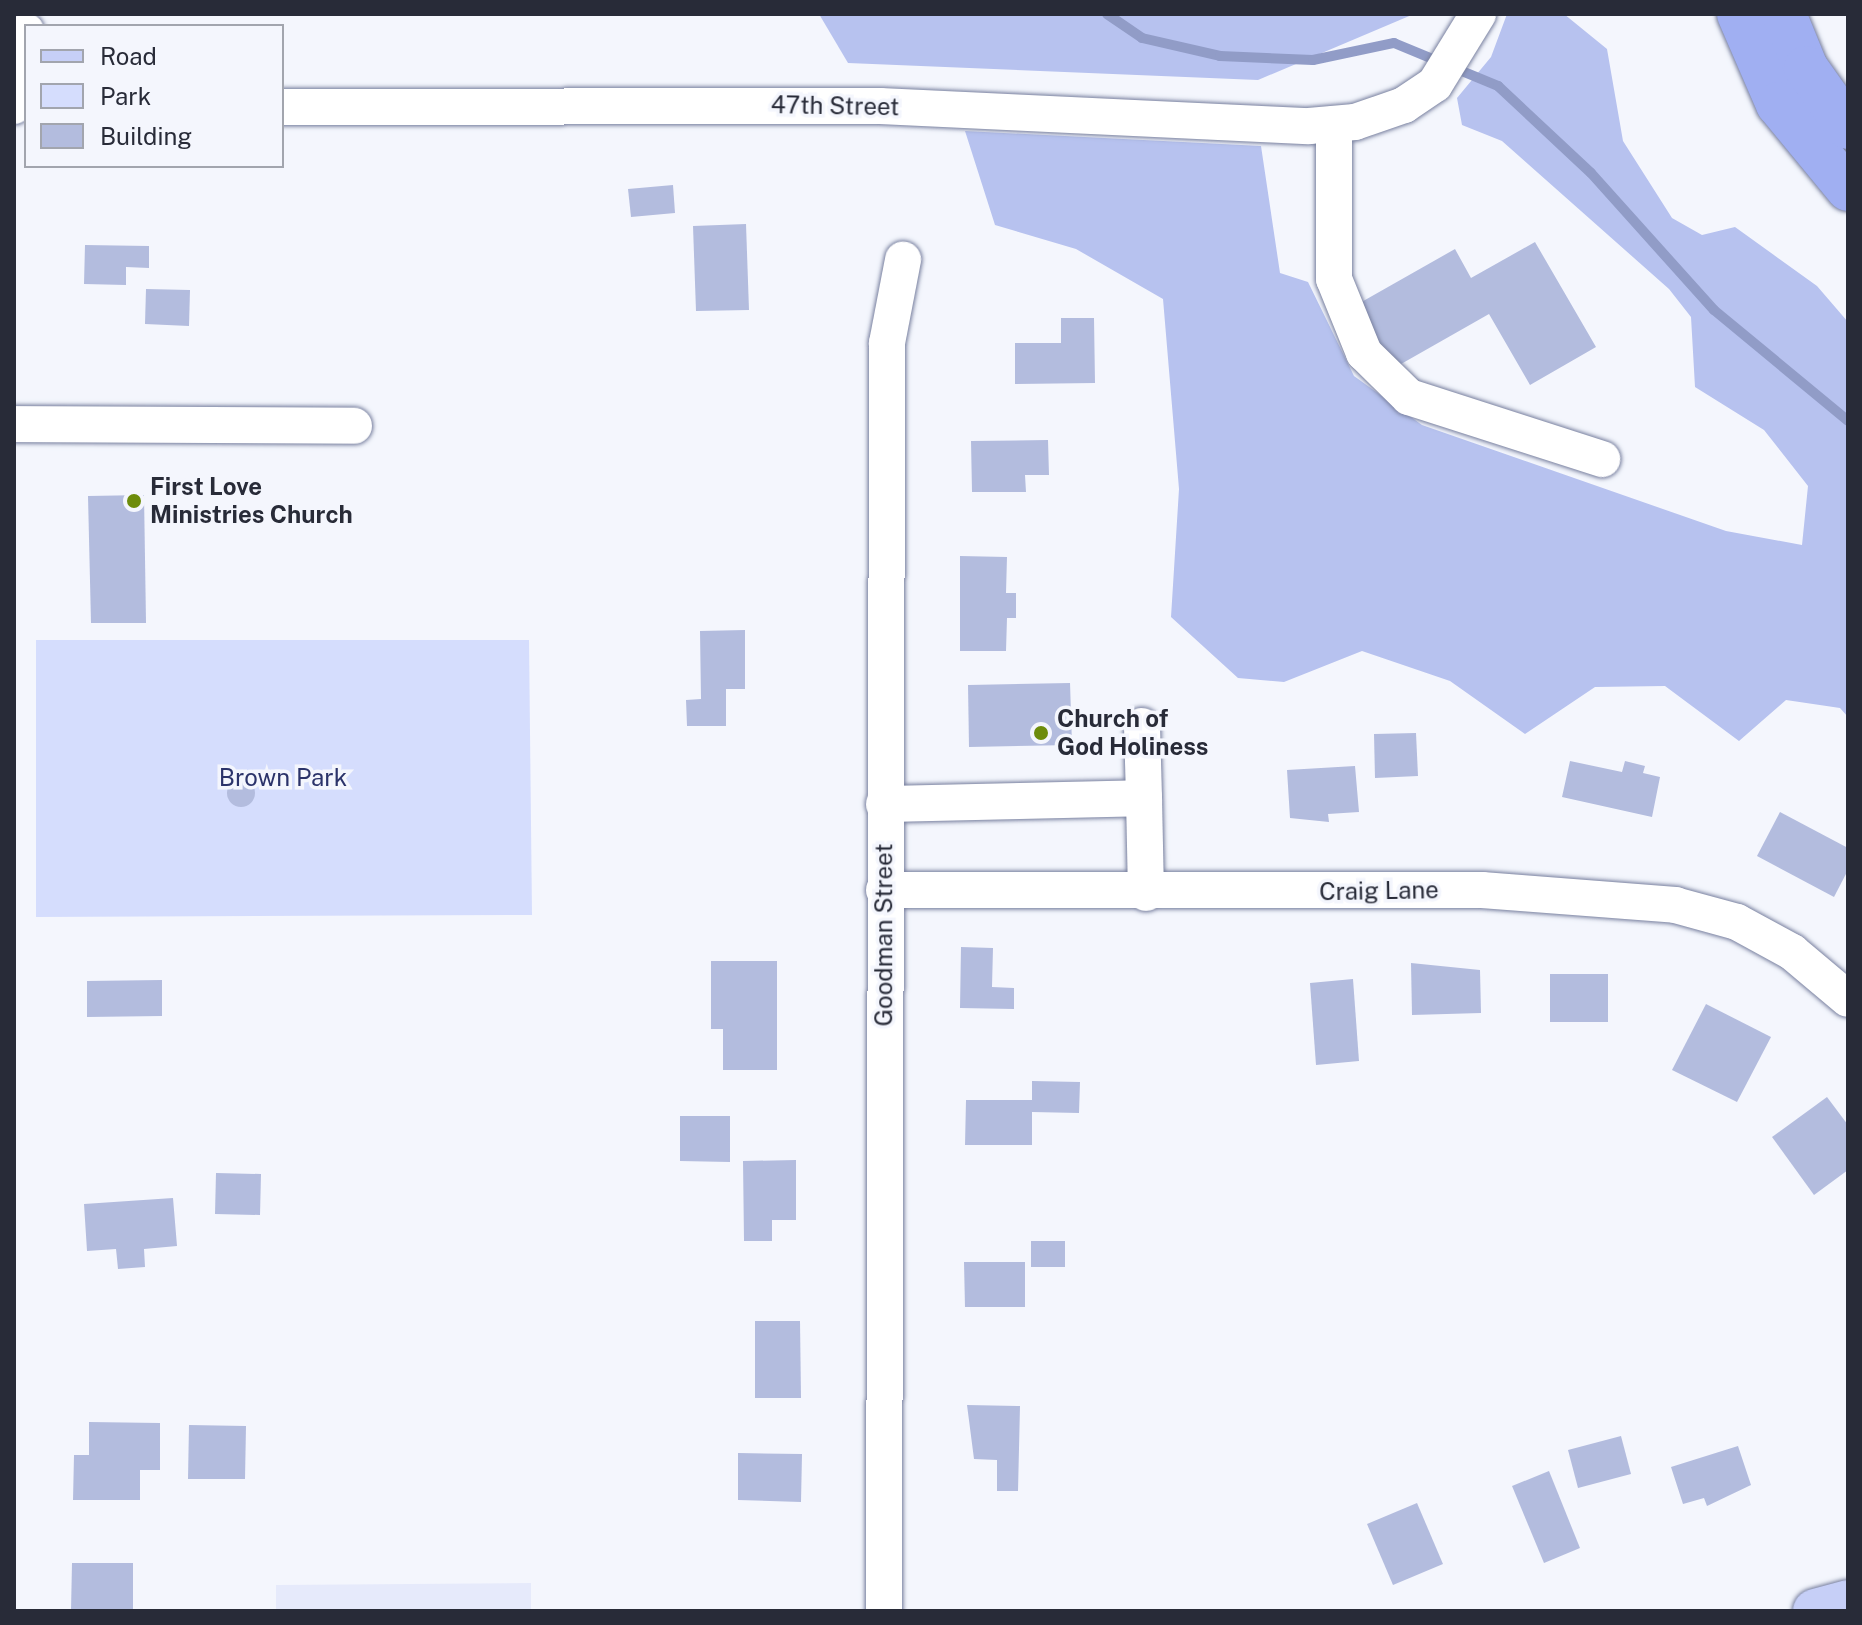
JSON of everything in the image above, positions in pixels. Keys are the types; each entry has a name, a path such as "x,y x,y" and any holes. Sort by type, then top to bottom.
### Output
{"highway":[{"path":"1739,14 1778,104 1848,189"},
{"path":"1784,14 1806,68 1848,127"}],"main road":[{"path":"1815,1611 1848,1602"}],"street":[{"name":"47th Street","path":"284,107 880,106 1334,124 1386,114 1435,84 1478,15"},
{"path":"14,106 24,42"},
{"path":"1334,124 1334,279 1364,353 1409,397 1602,459"},
{"name":"Goodman Street","path":"884,1611 887,343 903,260"},
{"path":"14,424 354,426"},
{"path":"1142,726 1146,893"},
{"path":"884,804 1144,798"},
{"name":"Craig Lane","path":"884,890 1146,893 1482,890 1675,905 1737,922 1792,952 1848,999"}],"shaded area":[{"path":"819,14 1414,14 1258,80 848,63"},
{"path":"1507,14 1564,14 1607,49 1623,141 1672,218 1702,235 1735,227 1817,286 1848,322 1848,717 1840,708 1786,700 1739,741 1665,686 1595,687 1525,734 1450,681 1362,651 1284,682 1238,678 1171,617 1179,489 1163,299 1076,249 995,225 965,131 1261,146 1280,273 1308,282 1354,376 1422,425 1726,531 1802,545 1808,486 1764,430 1695,387 1691,317 1669,289 1502,141 1462,125 1457,98 1491,57"},
{"path":"531,1583 531,1611 276,1611 276,1585"}],"green space":[{"name":"Brown Park","path":"36,640 529,640 532,915 36,917"}],"building":[{"path":"673,185 675,213 631,217 628,189"},
{"path":"746,224 749,310 696,311 693,226"},
{"path":"1535,242 1596,347 1530,385 1489,314 1394,368 1358,304 1455,249 1471,278"},
{"path":"85,245 149,246 149,268 126,267 126,285 84,284"},
{"path":"146,289 190,290 189,326 145,324"},
{"path":"1061,318 1094,318 1095,383 1015,384 1015,343 1061,343"},
{"path":"1048,440 1049,475 1025,475 1026,492 972,492 971,441"},
{"name":"First Love Ministries Church","path":"144,495 146,623 91,623 88,496"},
{"path":"960,556 1007,557 1006,593 1016,593 1016,618 1007,618 1006,651 960,651"},
{"path":"745,630 745,689 726,689 726,726 687,726 686,700 701,699 700,631"},
{"name":"Church of God Holiness","path":"1070,683 1072,745 969,747 968,685"},
{"path":"1416,733 1418,776 1375,778 1374,734"},
{"path":"1570,761 1622,772 1625,761 1645,766 1643,773 1660,777 1652,817 1562,797"},
{"path":"1355,766 1359,812 1328,814 1329,822 1290,818 1287,770"},
{"path":"241,779 251,783 255,793 251,803 241,807 231,803 227,793 231,783"},
{"path":"1780,812 1848,848 1848,870 1834,897 1757,856"},
{"path":"961,947 993,948 992,987 1014,988 1014,1009 960,1008"},
{"path":"711,961 777,961 777,1070 723,1070 723,1029 711,1029"},
{"path":"1411,963 1480,970 1481,1013 1412,1015"},
{"path":"1550,974 1608,974 1608,1022 1550,1022"},
{"path":"1353,979 1359,1061 1316,1065 1310,983"},
{"path":"162,980 162,1016 87,1017 87,981"},
{"path":"1706,1004 1771,1037 1737,1102 1672,1070"},
{"path":"1032,1081 1080,1082 1079,1113 1032,1112 1032,1145 965,1145 966,1100 1032,1100"},
{"path":"1827,1097 1848,1125 1848,1170 1814,1195 1772,1137"},
{"path":"680,1116 730,1116 730,1162 680,1161"},
{"path":"796,1160 796,1220 772,1220 772,1241 744,1241 743,1161"},
{"path":"216,1173 261,1174 260,1215 215,1214"},
{"path":"173,1198 177,1246 144,1249 145,1267 118,1269 116,1249 87,1251 84,1204"},
{"path":"1031,1241 1065,1241 1065,1267 1031,1267"},
{"path":"964,1262 1025,1262 1025,1307 965,1307"},
{"path":"755,1321 800,1321 801,1398 755,1398"},
{"path":"967,1405 1020,1406 1018,1491 997,1491 997,1460 974,1459"},
{"path":"89,1422 160,1423 160,1470 140,1470 140,1500 73,1500 74,1455 89,1455"},
{"path":"189,1425 246,1426 245,1479 188,1479"},
{"path":"1621,1436 1631,1474 1578,1488 1568,1450"},
{"path":"1738,1446 1751,1485 1707,1506 1704,1498 1683,1504 1671,1467"},
{"path":"738,1453 802,1454 801,1502 738,1500"},
{"path":"1549,1471 1580,1548 1544,1563 1512,1486"},
{"path":"1417,1503 1443,1564 1393,1585 1367,1524"},
{"path":"72,1563 133,1563 133,1609 71,1611"}],"waterway":[{"path":"1107,14 1142,38 1220,56 1313,60 1394,43 1498,86 1591,173 1714,310 1848,421"}],"place":[{"name":"First Love Ministries Church","path":"134,501"},
{"name":"Church of God Holiness","path":"1041,733"}]}
